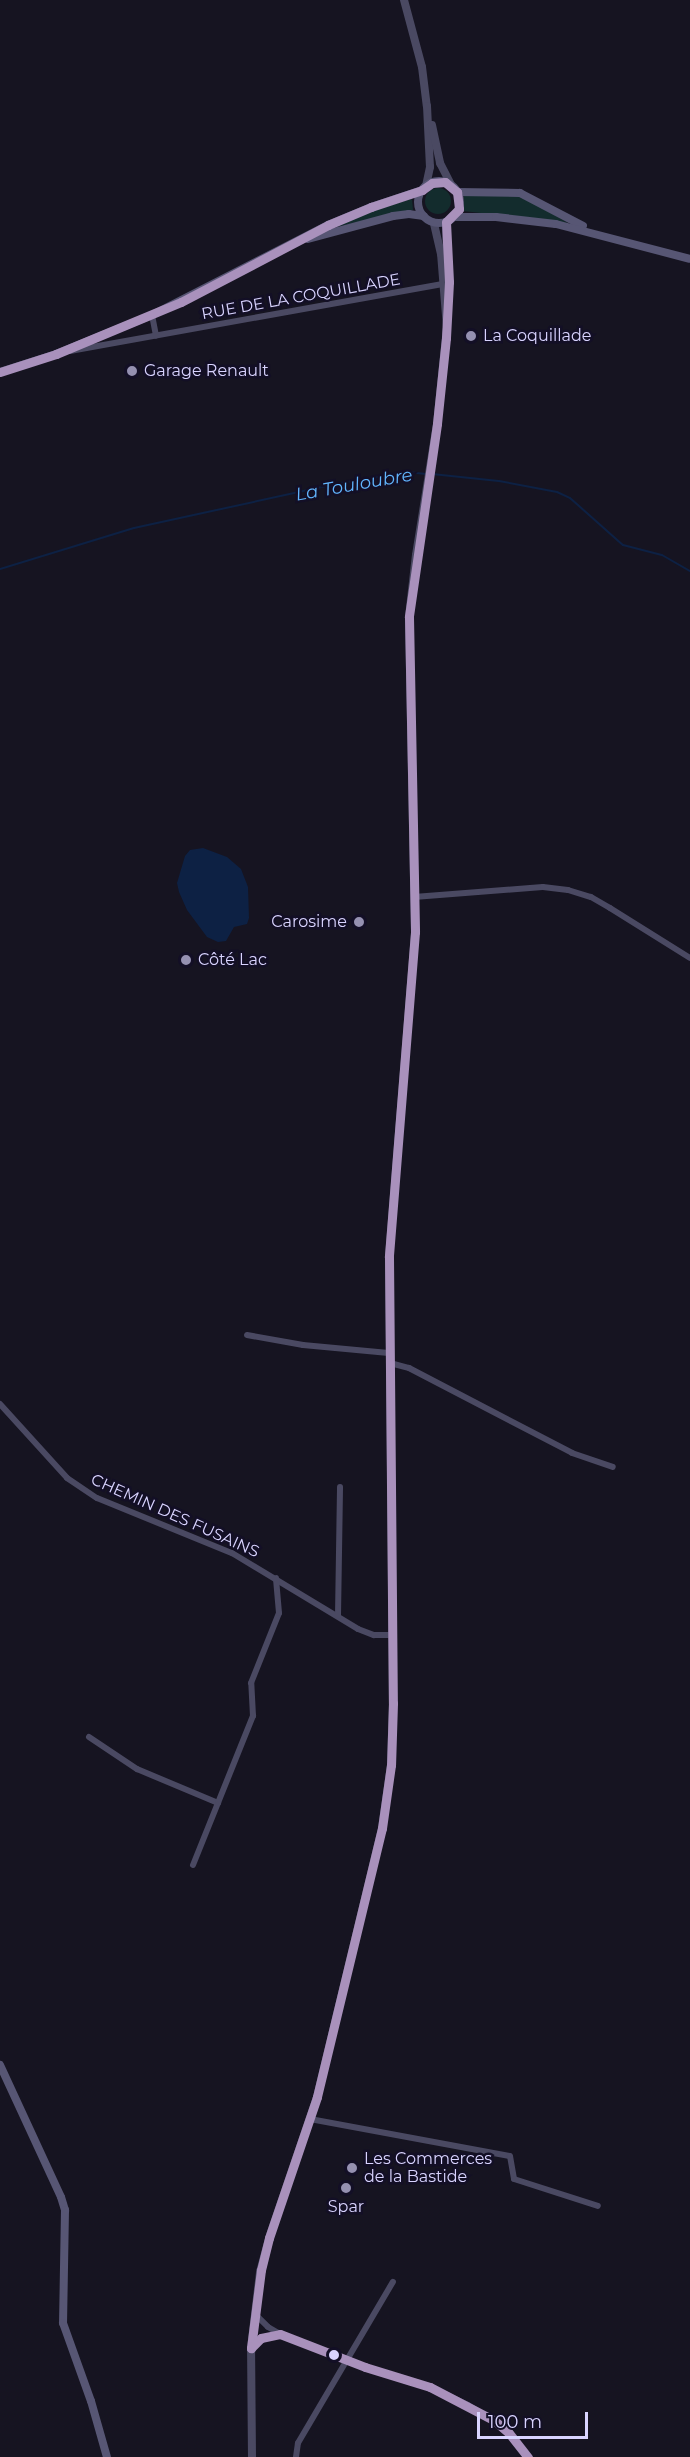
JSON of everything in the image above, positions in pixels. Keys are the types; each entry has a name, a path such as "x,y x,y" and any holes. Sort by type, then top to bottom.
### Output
{"main road":[{"path":"0,372 56,354 152,315 293,243 371,207 439,182 454,188 519,193 566,218 606,235"},
{"path":"424,188 419,199 424,216"},
{"path":"293,243 393,216 409,214 424,216 434,223 446,222 454,217 459,209 454,188"},
{"path":"454,217 470,216 542,222 606,235 690,259"},
{"path":"0,2065 65,2210 63,2323 91,2401 107,2457"}],"street":[{"path":"404,0 422,67 427,106 430,167 424,188"},
{"path":"427,106 440,163 454,188"},
{"path":"446,222 449,282 446,308"},
{"path":"252,2457 251,2348 257,2290 268,2238 310,2119 382,1827 391,1765 389,1353 391,1214 415,932 409,617 446,338 444,284 434,223"},
{"name":"RUE DE LA COQUILLADE","path":"56,354 444,284"},
{"path":"152,315 156,336"},
{"path":"414,897 543,886 568,890 591,897 690,958"},
{"path":"247,1335 303,1345 389,1353"},
{"path":"390,1363 409,1368 572,1453 613,1467"},
{"name":"CHEMIN DES FUSAINS","path":"0,1404 79,1487 97,1498 230,1551 358,1629 374,1635 392,1635"},
{"path":"338,1616 340,1487"},
{"path":"193,1865 253,1716 251,1683 279,1613 276,1578"},
{"path":"89,1737 137,1769 218,1803"},
{"path":"310,2119 510,2156 514,2179 598,2206"},
{"path":"296,2457 298,2443 393,2282"},
{"path":"255,2313 260,2321 280,2334 346,2360 430,2387 468,2405 509,2433 527,2457"},
{"path":"251,2348 261,2338 280,2334"}],"green space":[{"path":"438,188 447,192 451,201 447,210 438,214 429,210 425,201 429,192"},
{"path":"520,195 568,223 463,211 464,196"},
{"path":"412,199 413,210 336,227 372,210"}],"water":[{"path":"203,848 227,857 241,869 248,887 249,918 247,924 234,927 226,941 218,942 207,937 187,910 179,892 177,883 185,856 190,850"}],"waterway":[{"name":"La Touloubre","path":"0,569 134,528 341,483 408,472 426,474"},
{"name":"La Touloubre","path":"432,474 499,481 557,492 570,498 623,545 662,555 690,571"}],"transit line":[{"path":"0,372 56,354 181,302 328,225 371,207 422,190 432,183 445,182 457,192 459,209 446,222 449,282 446,338 437,424 409,617 415,932 389,1257 393,1703 391,1765 382,1828 317,2097 269,2238 261,2270 251,2348"},
{"path":"251,2348 261,2338 280,2334 365,2367 430,2387 495,2421 509,2433 528,2457"}],"place":[{"name":"La Coquillade","path":"471,336"},
{"name":"Garage Renault","path":"132,371"},
{"name":"Carosime","path":"359,922"},
{"name":"Côté Lac","path":"186,960"},
{"name":"Les Commerces de la Bastide","path":"352,2168"},
{"name":"Spar","path":"346,2188"}]}
